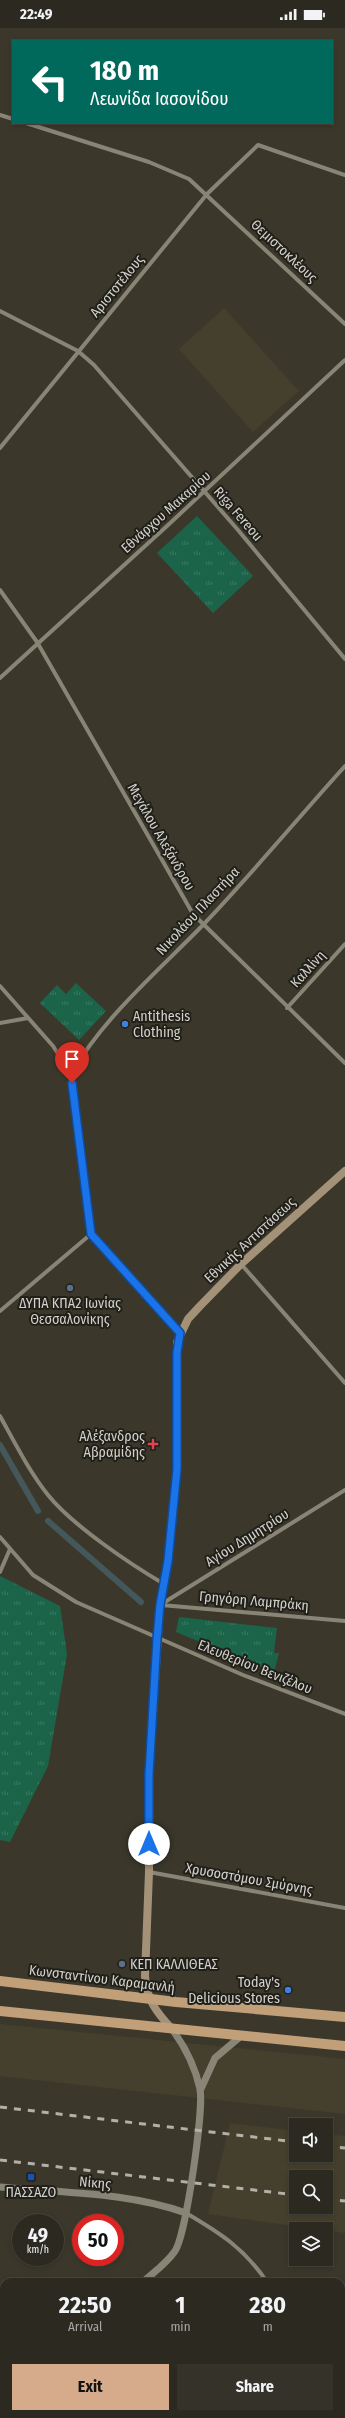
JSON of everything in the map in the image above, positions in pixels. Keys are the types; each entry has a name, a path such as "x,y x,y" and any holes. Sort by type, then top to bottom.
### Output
{"main road":[{"name":"Εθνικής Αντιστάσεως","path":"180,1333 188,1319 241,1264 345,1171"},
{"path":"172,2029 158,2014 149,1999 145,1976 149,1872 149,1774 160,1605 168,1561 177,1469 177,1352 180,1333"},
{"name":"Κωνσταντίνου Καραμανλή","path":"0,1981 149,1999 345,2017"},
{"path":"0,2011 345,2046"}],"street":[{"path":"0,115 12,119"},
{"name":"Θεμιστοκλέους","path":"29,124 178,173 207,194 345,324"},
{"name":"Αριστοτέλους","path":"0,448 207,194 258,145 345,175"},
{"name":"Riga Fereou","path":"0,311 78,352 94,365 345,659"},
{"name":"Εθνάρχου Μακαρίου","path":"0,678 37,642 204,492 345,360"},
{"name":"Μεγάλου Αλεξάνδρου","path":"0,590 37,642 186,903 202,925 345,1063"},
{"name":"Νικολάου Πλαστήρα","path":"71,1074 82,1054 104,1025 202,925 345,766"},
{"name":"Καλλίνη","path":"287,1008 345,944"},
{"path":"0,986 62,1058 71,1074 91,1234 180,1333"},
{"path":"0,1023 28,1018"},
{"path":"0,1311 91,1234"},
{"path":"241,1264 345,1383"},
{"path":"0,1416 41,1486 55,1503 121,1556 164,1584"},
{"name":"Αγίου Δημητρίου","path":"160,1605 345,1490"},
{"name":"Ελευθερίου Βενιζέλου","path":"0,1538 33,1575 49,1587 76,1602 157,1639 250,1678 345,1714"},
{"path":"0,1572 10,1549"},
{"name":"Γρηγόρη Λαμπράκη","path":"160,1605 345,1620"},
{"name":"Χρυσοστόμου Σμύρνης","path":"149,1872 345,1908"},
{"path":"148,2278 164,2264 176,2249 186,2213 198,2131 200,2091 191,2058 172,2029"},
{"path":"200,2091 215,2058 241,2036"},
{"name":"Νίκης","path":"0,2187 129,2198 158,2203 186,2213"},
{"path":"186,2213 224,2236 239,2248 254,2264 264,2278"}],"shaded area":[{"path":"224,308 299,391 253,432 179,349"},
{"path":"0,2024 345,2059 345,2114 0,2076"},
{"path":"230,2123 289,2130 289,2162 333,2162 333,2135 345,2136 345,2233 333,2231 333,2222 289,2222 289,2225 208,2214"}],"green space":[{"path":"197,516 253,576 213,613 157,553"},
{"path":"76,983 106,1011 79,1040 40,1003 57,985 66,994"},
{"path":"0,1576 60,1606 67,1654 48,1766 10,1842 0,1840"},
{"path":"179,1617 277,1628 274,1653 279,1653 274,1672 176,1632"}],"waterway":[{"path":"0,1445 38,1511"},
{"path":"48,1521 141,1602"}],"railway":[{"path":"0,2107 289,2141"},
{"path":"333,2147 345,2148"},
{"path":"0,2160 289,2194"},
{"path":"333,2200 345,2201"}],"place":[{"name":"Antithesis Clothing","path":"125,1024"},
{"name":"ΔΥΠΑ ΚΠΑ2 Ιωνίας Θεσσαλονίκης","path":"70,1288"},
{"name":"Αλέξανδρος Αβραμίδης","path":"153,1444"},
{"name":"ΚΕΠ ΚΑΛΛΙΘΕΑΣ","path":"122,1964"},
{"name":"Today's Delicious Stores","path":"288,1990"},
{"name":"ΠΑΣΣΑΖΟ","path":"31,2177"}],"route":[{"path":"72,1083 89,1229 91,1234 180,1333 177,1342 177,1469 168,1561 160,1605 157,1639 149,1774 149,1844"}]}
